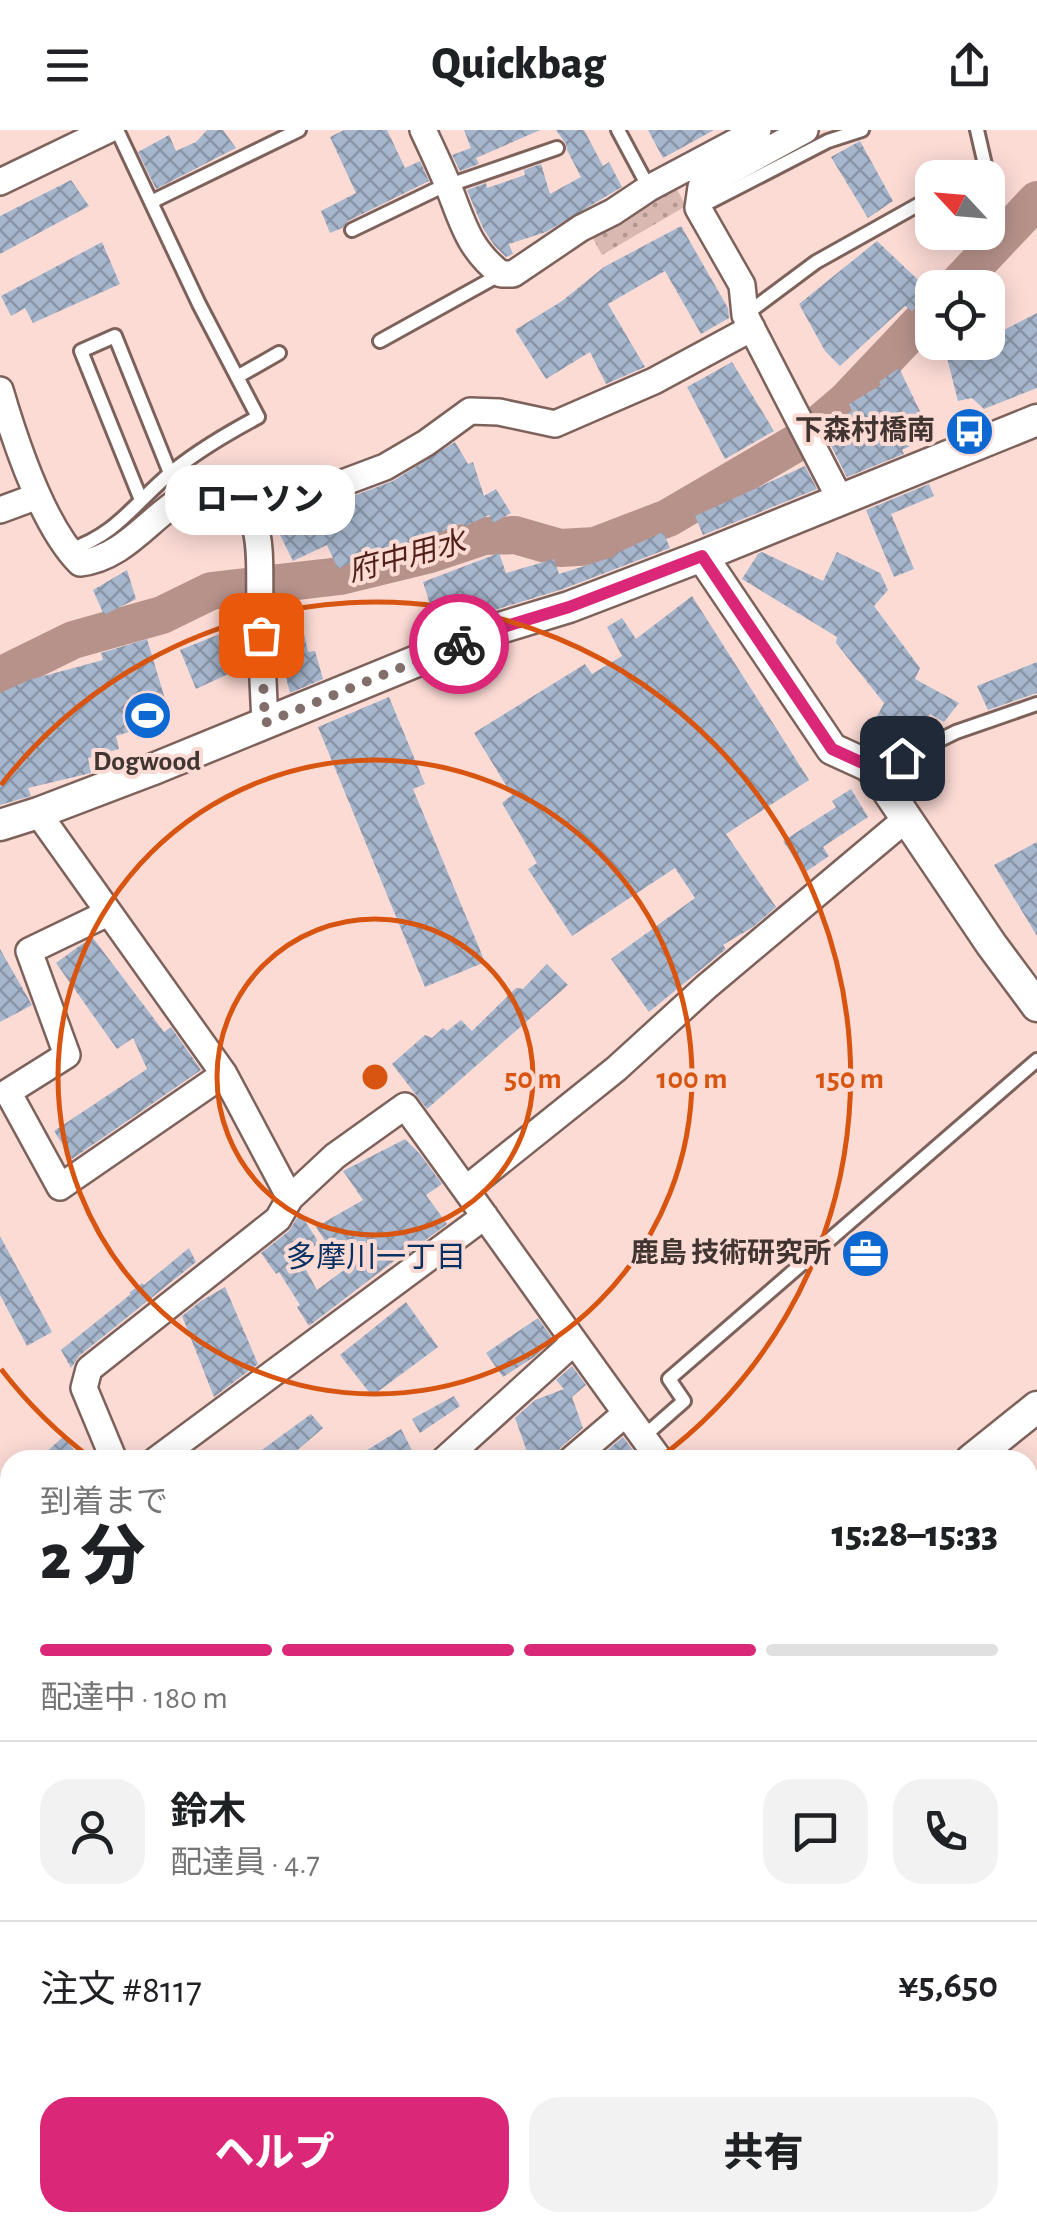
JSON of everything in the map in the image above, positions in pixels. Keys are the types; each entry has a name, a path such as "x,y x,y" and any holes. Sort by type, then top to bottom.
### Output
{"street":[{"path":"0,182 108,130"},
{"path":"423,130 463,229 479,255 501,274 514,274 581,228 758,130"},
{"path":"805,130 701,187 698,208 742,284 749,321 841,502"},
{"path":"254,525 329,488 385,467 470,411 498,412 555,424 654,381 749,321"},
{"path":"0,390 38,496 68,550 80,563 104,557 126,544 184,498 198,493 210,492 231,500 254,525 265,723"},
{"path":"0,825 490,631 569,607 841,502 1037,420"},
{"path":"0,510 38,496"},
{"path":"702,556 832,749 875,772 1036,1001"},
{"path":"38,813 224,1074 290,1198"},
{"path":"466,1189 616,1069 706,987 906,819"},
{"path":"108,913 28,951 67,1055 4,1092 60,1187 224,1074"},
{"path":"110,1450 84,1388 89,1369 278,1219 290,1198 335,1156 405,1106 652,1450"},
{"path":"169,1450 485,1216"},
{"path":"455,1450 573,1343"},
{"path":"983,1450 1037,1406"},
{"path":"583,1450 626,1414"}],"lane":[{"path":"68,550 96,540 114,528 170,473 258,416 117,130"},
{"path":"151,202 298,130"},
{"path":"618,130 649,188"},
{"path":"698,208 828,141 862,130"},
{"path":"977,130 984,160"},
{"path":"352,230 420,197 558,148"},
{"path":"749,321 816,262 915,207"},
{"path":"380,341 501,274"},
{"path":"141,500 81,351 115,336 170,473"},
{"path":"236,376 279,353"},
{"path":"875,772 956,732 1037,704"},
{"path":"643,1438 684,1401 669,1378 1037,1060"}],"shaded area":[{"path":"675,186 686,206 602,255 591,235"}],"building":[{"path":"207,130 223,130 236,148 156,189 138,152 169,135 176,151 196,142"},
{"path":"344,130 387,130 405,168 420,161 429,181 330,233 321,211 356,193 330,137"},
{"path":"464,130 540,130 476,158 479,164 460,171 452,155 471,148"},
{"path":"556,130 584,130 603,166 609,162 622,187 546,232 509,244 513,254 506,257 483,228 467,190 486,183 487,188 525,175 524,170 541,164 550,194 581,177"},
{"path":"648,130 714,130 663,158"},
{"path":"860,141 893,201 868,218 831,157"},
{"path":"71,180 89,206 0,254 0,216"},
{"path":"681,226 728,308 729,318 701,334 665,271 608,304 645,367 606,384 590,352 546,379 515,330 562,301 604,267"},
{"path":"877,241 915,277 915,308 912,311 905,306 840,366 825,351 799,304"},
{"path":"102,242 120,284 33,323 25,308 11,316 1,296"},
{"path":"1037,313 1037,388 984,409 972,398 958,401 948,360 1005,360 1005,329"},
{"path":"732,362 774,431 725,459 687,387"},
{"path":"899,368 932,436 902,450 904,454 847,477 822,428 852,411 849,404 881,385 879,382"},
{"path":"455,442 468,464 473,462 484,496 496,489 511,513 493,523 489,515 463,527 462,523 385,556 381,547 338,569 327,545 293,561 278,531 393,481"},
{"path":"805,466 817,489 703,535 695,516"},
{"path":"929,484 934,496 891,514 914,569 894,577 866,510"},
{"path":"663,532 670,548 439,632 423,582 499,553 506,573 554,559 559,574 616,556"},
{"path":"762,552 823,581 837,552 880,573 888,590 874,606 920,668 915,679 959,703 944,722 930,714 919,733 900,745 871,728 884,703 836,643 837,637 742,579"},
{"path":"127,570 136,599 104,615 93,590"},
{"path":"692,596 809,780 726,834 776,907 723,945 726,949 649,1012 611,959 695,898 675,868 572,936 528,869 537,863 502,803 512,795 474,733 585,664 592,674 622,656 607,627 622,618 636,639"},
{"path":"220,634 237,670 196,689 180,650"},
{"path":"304,634 308,652 315,651 323,679 290,693 279,650 287,651 285,636"},
{"path":"147,639 171,719 116,736 119,749 88,758 91,773 28,788 31,796 0,805 0,693 29,680 103,660 101,653"},
{"path":"1037,662 1037,693 988,710 977,686"},
{"path":"389,697 425,784 413,789 485,962 425,987 318,727"},
{"path":"851,789 868,817 823,847 829,856 804,873 783,841 836,807 832,801"},
{"path":"1037,842 1037,936 994,865"},
{"path":"93,938 164,1032 171,1027 201,1070 72,1159 54,1131 147,1069 133,1038 117,1049 56,963"},
{"path":"0,949 32,1005 0,1022"},
{"path":"547,964 568,985 427,1109 392,1064 425,1035 432,1038 461,1020 472,1031"},
{"path":"405,1139 442,1184 426,1195 447,1224 309,1326 279,1272 276,1274 261,1253 289,1231 300,1213 319,1243 299,1257 317,1290 344,1270 316,1227 363,1200 343,1171"},
{"path":"0,1236 52,1332 27,1346 0,1295"},
{"path":"189,1248 196,1262 79,1356 71,1368 61,1350"},
{"path":"225,1287 258,1364 214,1397 182,1316"},
{"path":"406,1302 438,1347 372,1396 340,1355"},
{"path":"538,1318 553,1339 503,1377 486,1353"},
{"path":"572,1366 586,1385 572,1397 583,1428 559,1450 526,1450 515,1418 535,1400 564,1389 556,1380"},
{"path":"454,1396 460,1406 420,1433 412,1419"},
{"path":"311,1414 323,1428 298,1450 262,1450"},
{"path":"401,1429 412,1450 367,1450"},
{"path":"63,1437 74,1450 48,1450"},
{"path":"623,1437 633,1450 608,1450"}],"waterway":[{"name":"府中用水","path":"971,270 1037,200"},
{"name":"府中用水","path":"0,676 73,640 162,615 211,591 340,576 484,536 515,535 560,548 595,546 668,518 798,442 846,401 915,328"}],"way so far":[{"path":"261,635 265,723 459,644"}],"place":[{"name":"下森村橋南","path":"970,431"},
{"name":"ローソン","path":"261,635"},
{"name":"Dogwood","path":"147,715"},
{"name":"鹿島 技術研究所","path":"866,1254"}],"district":[{"name":"多摩川一丁目","path":"376,1258"}],"route":[{"path":"459,644 702,556 832,749 875,772 902,758"}]}
